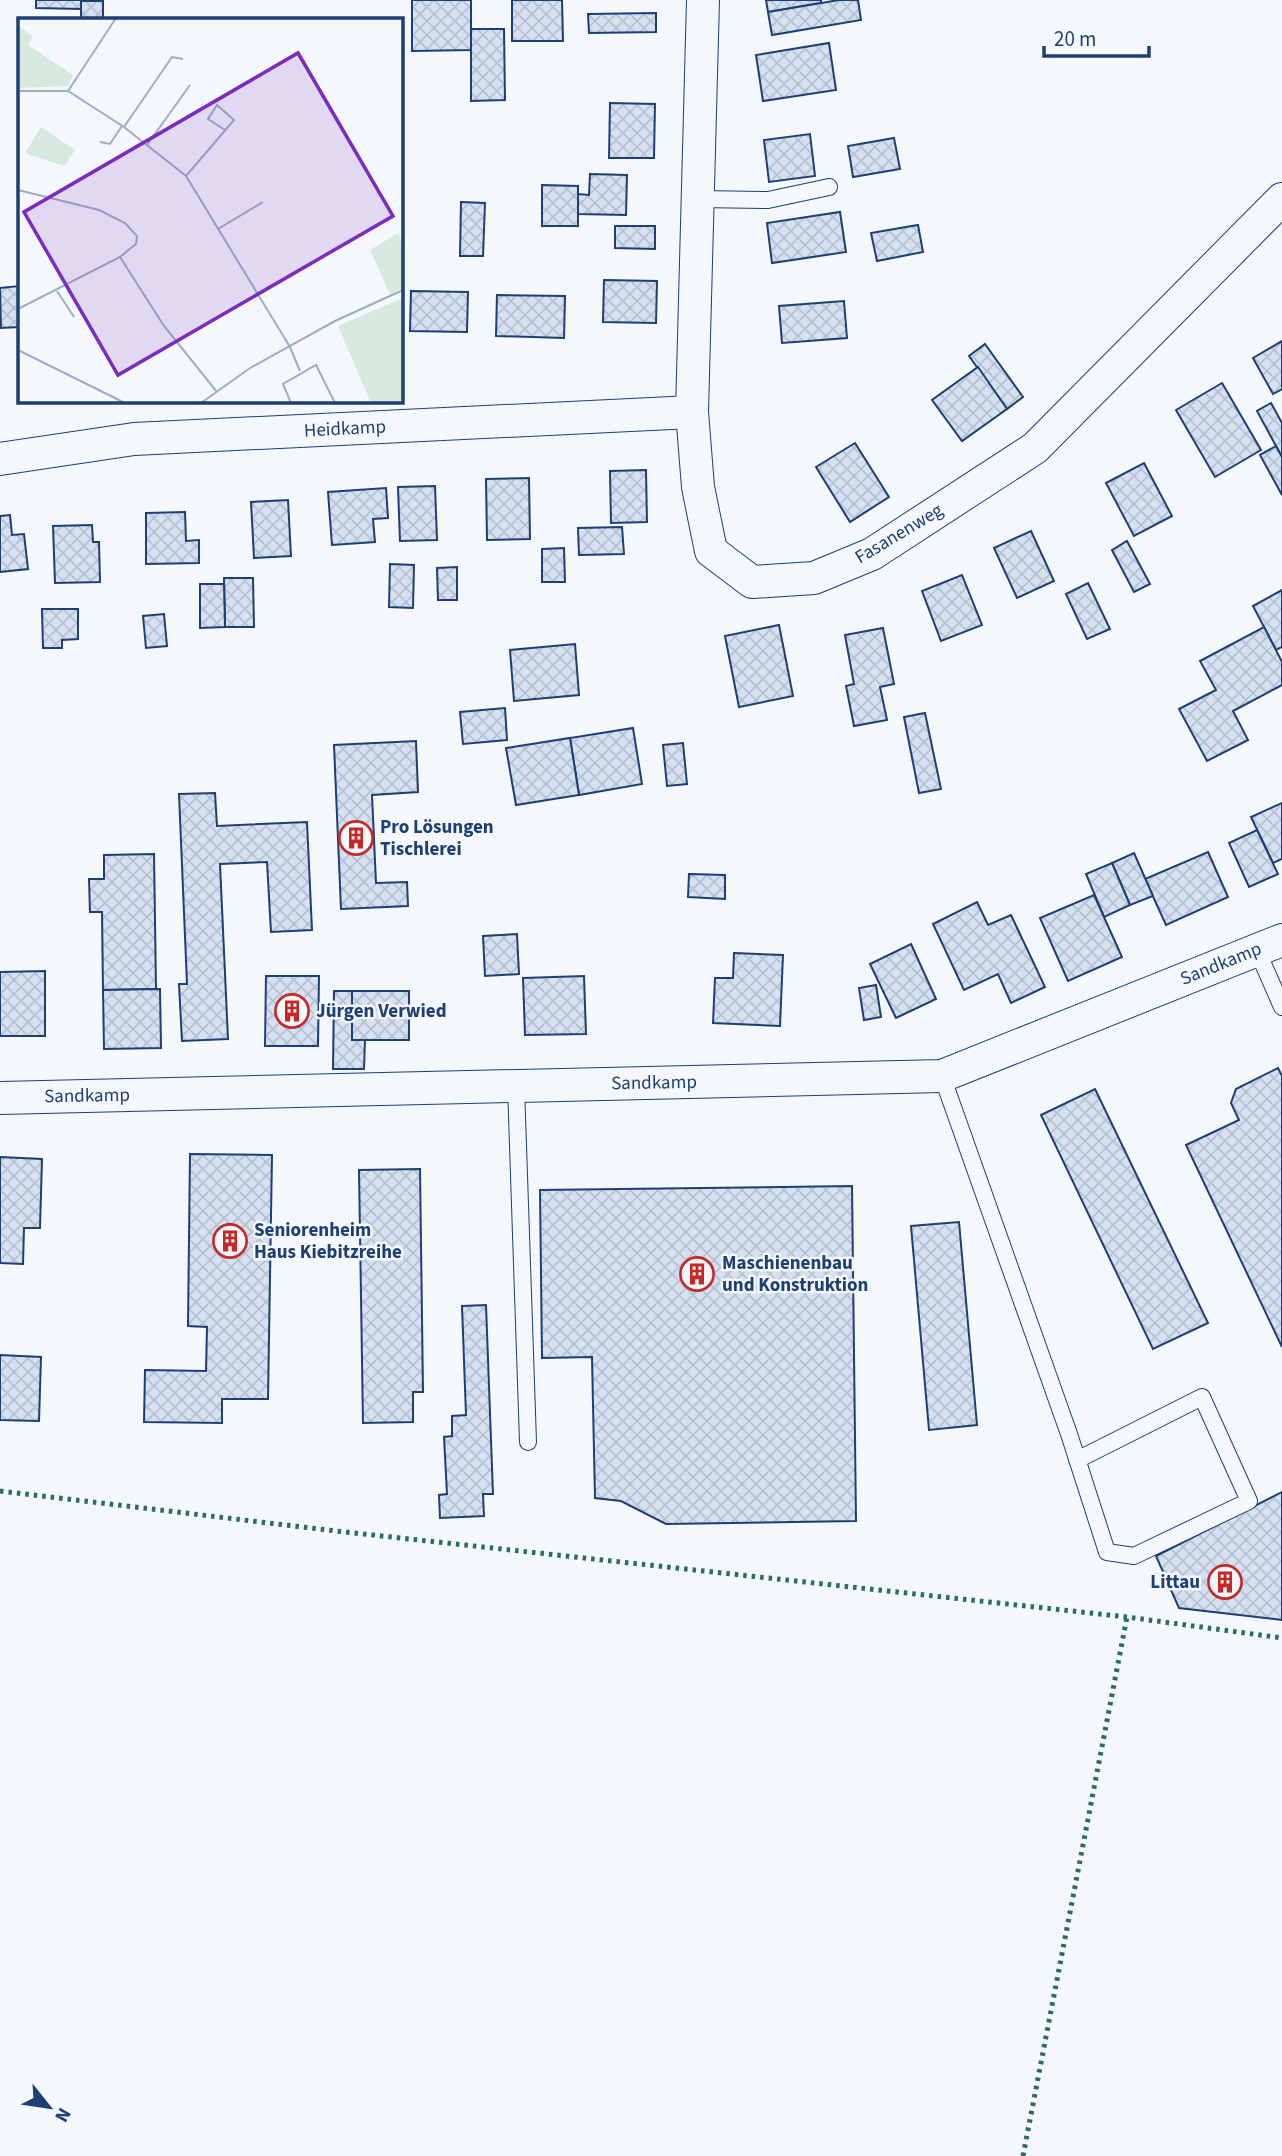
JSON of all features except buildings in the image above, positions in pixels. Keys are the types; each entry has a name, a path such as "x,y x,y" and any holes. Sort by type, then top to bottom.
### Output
{"street":[{"name":"Fasanenweg","path":"703,0 692,412 698,487 711,551 752,582 814,579 872,554 1035,448 1282,199"},
{"name":"Heidkamp","path":"0,459 134,439 692,412"},
{"name":"Sandkamp","path":"0,1098 942,1076 1269,945"}],"lane":[{"path":"698,200 768,200 829,187"},
{"path":"1269,945 1282,1007"},
{"path":"942,1076 1107,1552 1134,1556 1249,1501 1202,1397 1077,1460"},
{"path":"516,1086 528,1442"}],"hedge":[{"path":"0,1491 336,1531 1127,1617 1282,1638"},
{"path":"1023,2156 1127,1617"}],"place":[{"name":"Pro Lösungen Tischlerei","path":"356,838"},
{"name":"Jürgen Verwied","path":"292,1011"},
{"name":"Seniorenheim Haus Kiebitzreihe","path":"230,1241"},
{"name":"Maschienenbau und Konstruktion","path":"697,1274"},
{"name":"Littau","path":"1225,1582"}]}
